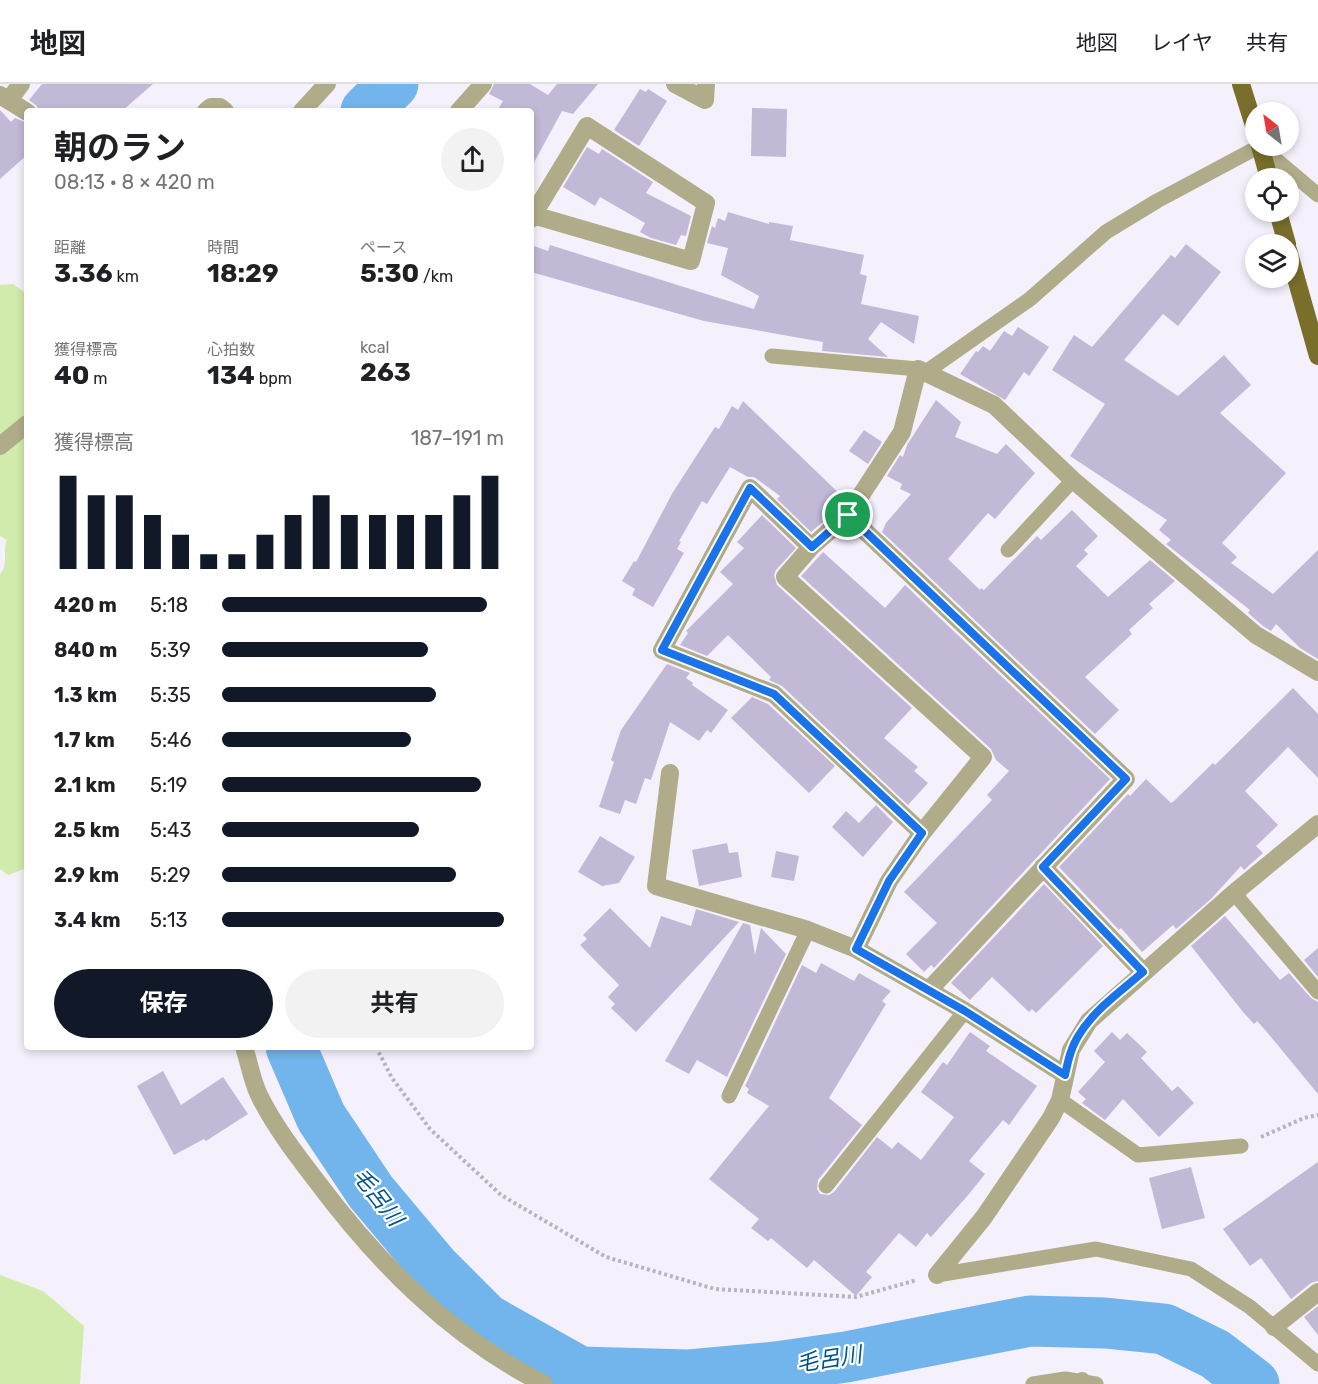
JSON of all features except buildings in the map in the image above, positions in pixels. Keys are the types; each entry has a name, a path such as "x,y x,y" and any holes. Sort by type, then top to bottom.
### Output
{"main road":[{"path":"1241,84 1247,102"},
{"path":"1299,288 1318,356"}],"street":[{"path":"21,84 4,97 24,110"},
{"path":"305,108 327,84"},
{"path":"462,108 483,84"},
{"path":"675,84 705,100 706,84"},
{"path":"534,213 587,126 706,203 691,261 534,217"},
{"path":"856,949 889,881 922,833 983,757 785,577 812,547 848,515 902,432 922,370 994,405 1073,480 1256,635 1318,672"},
{"path":"0,446 24,426"},
{"path":"812,547 750,488 662,650 774,694 922,833"},
{"path":"848,515 1126,779 929,990"},
{"path":"670,773 656,886 808,930 856,949 965,1011 1065,1075"},
{"path":"937,1275 984,1217 1051,1118 1060,1100 1071,1050 1078,1035 1089,1021 1234,893 1318,824"},
{"path":"1043,867 1143,972"},
{"path":"245,1050 258,1094 298,1157 352,1229 440,1317 506,1365 544,1384"},
{"path":"1274,1327 1318,1292"}],"lane":[{"path":"772,356 922,370 1030,299 1106,232 1157,201 1245,154"},
{"path":"1272,156 1318,195"},
{"path":"1008,550 1073,480"},
{"path":"1234,893 1318,992"},
{"path":"729,1096 808,930"},
{"path":"826,1186 965,1011"},
{"path":"1060,1100 1138,1155 1241,1146"},
{"path":"937,1275 1096,1249 1191,1269 1251,1307 1318,1364"},
{"path":"1033,1384 1065,1379 1087,1383"}],"path":[{"path":"378,1050 392,1078 430,1129 501,1195 606,1257 715,1289 856,1297 937,1275"},
{"path":"1241,1146 1304,1118 1318,1115"}],"green space":[{"path":"13,284 24,292 24,869 8,875 0,869 0,574 4,566 7,540 0,536 0,285"},
{"path":"0,1275 43,1291 84,1326 80,1384 0,1384"}],"waterway":[{"name":"毛呂川","path":"369,108 393,84"},
{"name":"毛呂川","path":"292,1050 321,1117 371,1192 434,1267 486,1319 580,1372 689,1375 776,1367 846,1357 1030,1321 1105,1323 1164,1329 1215,1354 1254,1384"}],"route":[{"path":"750,488 812,547 848,515 1126,779 1043,867 1143,972 1089,1021 1078,1035 1071,1050 1065,1075 965,1011 856,949 889,881 922,833 774,694 662,650 750,488"}]}
